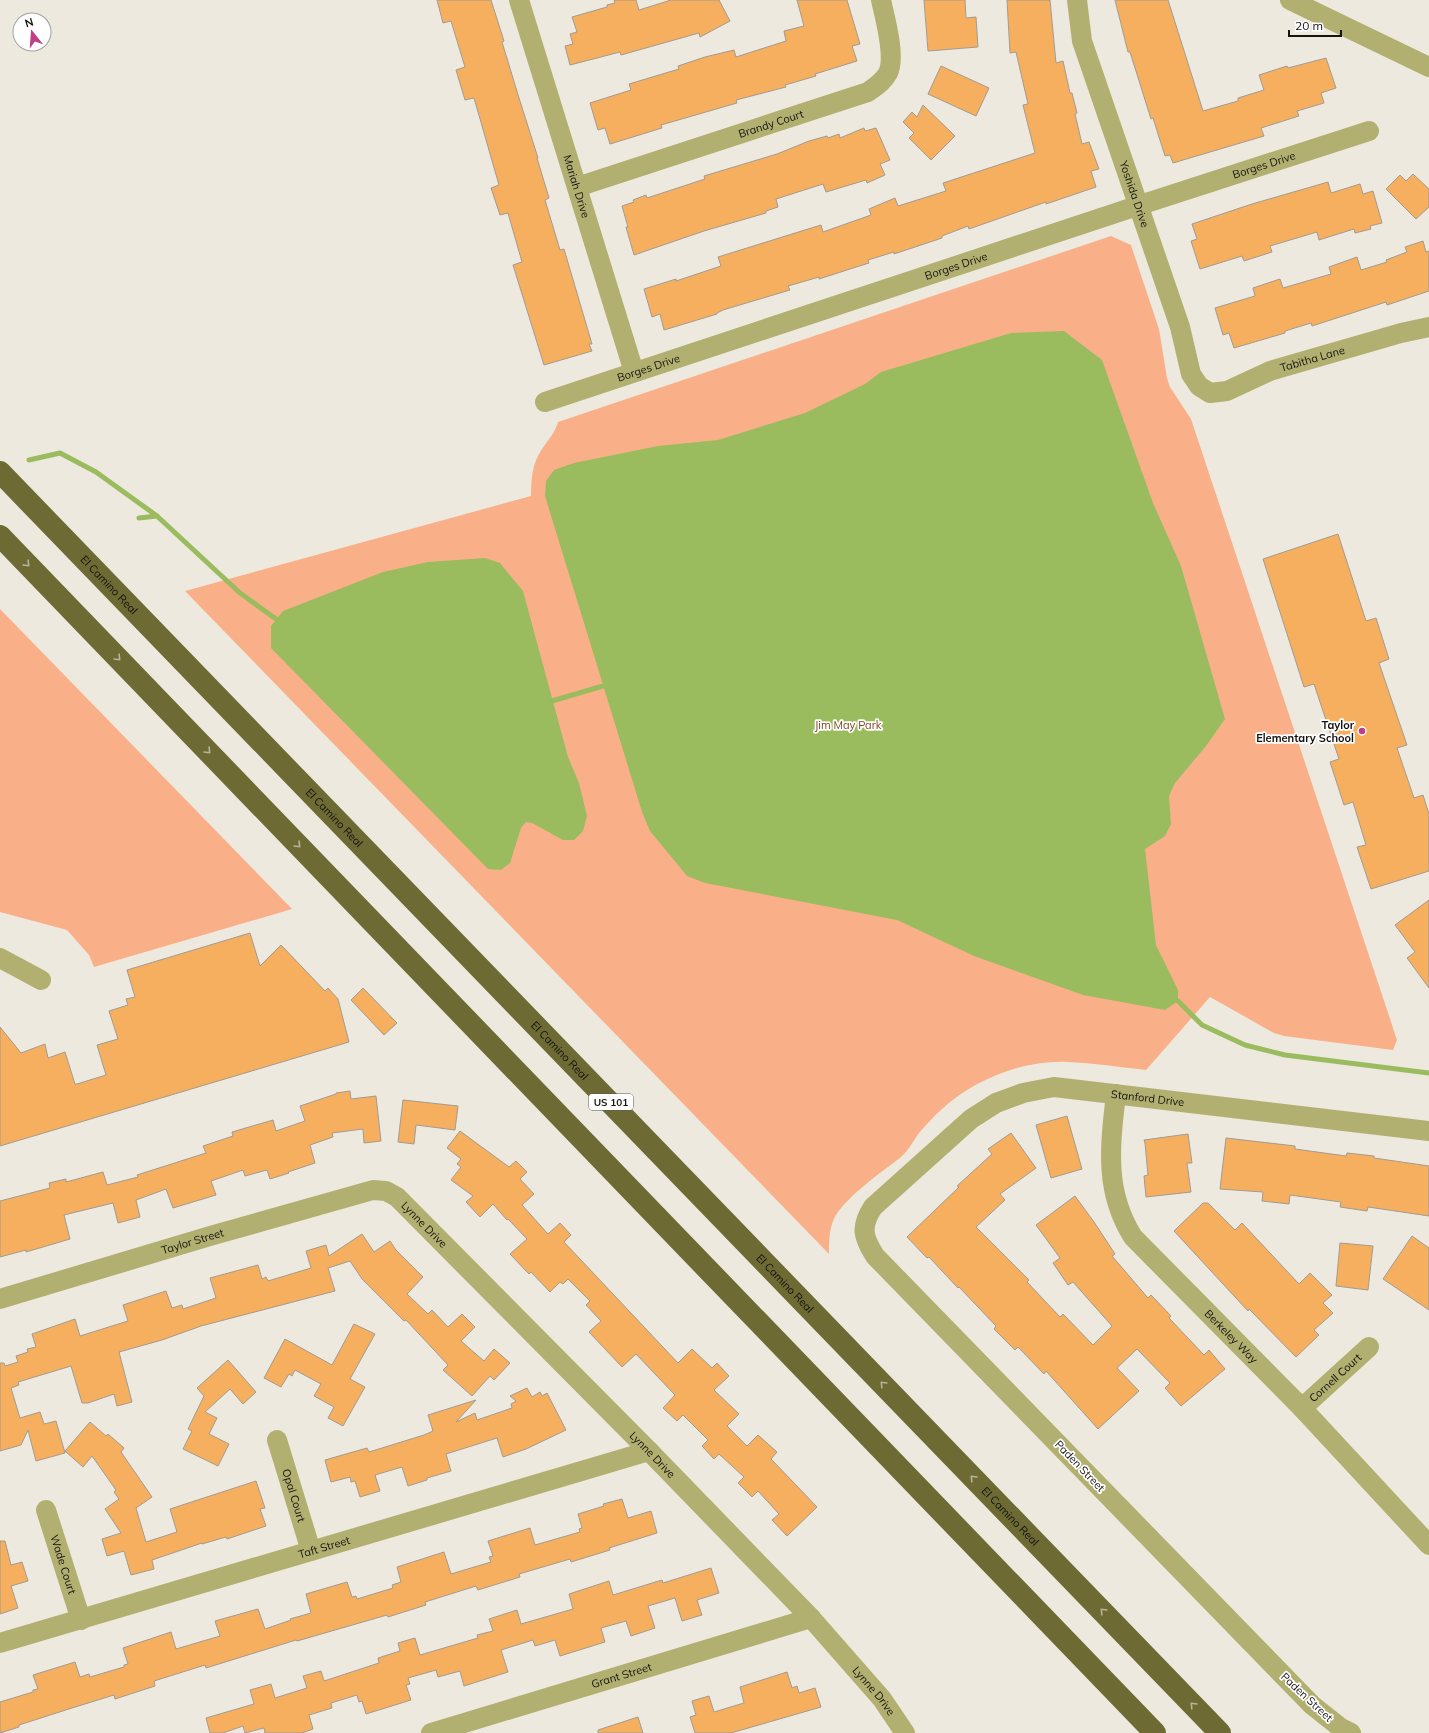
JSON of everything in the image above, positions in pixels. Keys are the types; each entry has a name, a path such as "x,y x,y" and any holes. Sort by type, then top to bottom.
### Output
{"highway":[{"name":"El Camino Real","path":"0,472 1220,1733"},
{"path":"0,536 1155,1733"}],"street":[{"name":"Brandy Court","path":"577,187 868,92 881,83 888,72 891,58 881,0"},
{"name":"Yoshida Drive","path":"1077,0 1082,42 1137,206 1180,327 1191,374 1199,386"},
{"path":"1290,0 1429,67"},
{"name":"Mariah Drive","path":"522,1 634,372"},
{"name":"Borges Drive","path":"545,402 1137,206 1369,131"},
{"name":"Tabitha Lane","path":"1199,386 1210,393 1228,391 1270,371 1401,333 1429,327"},
{"path":"0,958 41,980"},
{"name":"Stanford Drive","path":"898,1185 971,1119 996,1103 1023,1092 1054,1087 1429,1131"},
{"name":"Berkeley Way","path":"1116,1094 1111,1169 1114,1194 1123,1221 1133,1237 1302,1408 1429,1545"},
{"name":"Paden Street","path":"898,1185 873,1208 867,1217 863,1231 867,1244 875,1256 1312,1705 1341,1728 1351,1733"},
{"name":"Taylor Street","path":"0,1299 373,1190 386,1191"},
{"name":"Lynne Drive","path":"386,1191 397,1197 649,1451 811,1618 882,1699 905,1733"},
{"name":"Cornell Court","path":"1302,1408 1369,1347"},
{"name":"Opal Court","path":"277,1440 311,1552"},
{"name":"Taft Street","path":"0,1643 649,1451"},
{"name":"Wade Court","path":"46,1510 80,1620"},
{"name":"Grant Street","path":"432,1733 811,1618"}],"green space":[{"name":"Jim May Park","path":"1111,236 1131,245 1159,329 1167,378 1170,387 1191,419 1397,1040 1393,1050 1284,1036 1274,1033 1210,997 1146,1070 1087,1063 1050,1062 1017,1068 984,1080 955,1098 942,1109 919,1133 901,1157 853,1195 833,1221 829,1254 185,591 531,496 532,478 536,460 558,422"},
{"path":"0,609 292,909 94,967 89,955 67,930 0,912"}],"shaded area":[{"path":"1064,331 1102,360 1153,503 1181,566 1225,719 1206,746 1175,783 1169,796 1171,824 1165,836 1145,849 1156,945 1178,990 1178,1001 1165,1010 1083,995 974,956 897,920 705,883 687,876 650,831 642,812 545,496 546,481 554,470 574,463 658,446 718,440 805,413 865,384 881,372 1011,333"},
{"path":"485,558 500,563 523,591 568,757 579,783 587,816 583,831 574,840 563,840 532,823 526,822 521,828 510,863 501,870 488,869 271,648 271,626 283,611 383,572 428,562"}],"building":[{"path":"437,0 491,0 504,41 502,42 549,198 545,200 560,250 564,249 592,344 589,344 592,351 544,365 513,265 522,262 508,213 500,215 491,188 499,185 474,98 465,100 456,70 465,67 451,21 443,23"},
{"path":"614,0 636,0 639,10 671,0 719,0 730,21 700,37 699,33 621,55 620,52 570,65 565,46 573,44 570,34 577,32 572,17 607,7 607,5 615,3"},
{"path":"797,0 847,0 860,44 852,46 857,61 815,74 816,76 785,85 786,87 736,100 737,103 661,125 662,128 610,144 605,128 598,130 590,103 631,90 629,84 679,69 678,66 705,57 734,50 736,57 786,41 784,31 804,26"},
{"path":"924,0 965,0 966,18 976,17 978,47 928,51"},
{"path":"1007,0 1050,0 1056,63 1063,61 1070,93 1072,93 1077,113 1075,114 1082,144 1089,142 1099,169 1091,171 1096,187 1046,204 1046,202 969,229 968,226 942,236 942,238 894,254 894,252 868,260 869,263 819,279 819,277 788,286 790,290 723,310 717,314 664,330 660,314 652,317 644,289 676,279 676,281 721,266 718,257 821,225 823,232 871,215 869,209 895,198 898,206 946,191 943,183 1035,153 1023,105 1028,104 1016,52 1010,53"},
{"path":"1115,0 1168,0 1203,111 1238,101 1238,98 1264,90 1259,75 1287,66 1288,68 1326,58 1336,88 1321,93 1324,103 1297,111 1299,116 1261,128 1264,136 1173,163 1170,155 1165,156 1153,118 1151,119 1130,52 1128,52"},
{"path":"941,66 989,88 976,116 928,94"},
{"path":"923,105 955,136 931,160 909,138 914,133 903,122 912,112 917,117"},
{"path":"864,128 865,131 876,128 890,160 880,164 885,175 867,183 866,180 826,192 823,184 776,199 778,207 766,211 766,213 704,231 634,255 622,206 634,202 633,200 646,195 647,198 705,179 704,176 777,154 809,141 827,136 828,138 839,134 840,138"},
{"path":"1413,174 1429,189 1429,207 1416,219 1386,189 1400,175 1406,181"},
{"path":"1328,182 1331,193 1360,184 1363,194 1373,191 1382,223 1370,226 1371,229 1355,233 1354,229 1319,240 1317,232 1270,246 1272,252 1244,261 1242,256 1200,269 1191,241 1197,239 1192,224 1252,204"},
{"path":"1423,241 1426,252 1429,251 1429,291 1387,305 1386,302 1312,326 1311,323 1285,331 1285,333 1234,348 1229,333 1223,335 1215,308 1255,296 1253,288 1280,279 1283,288 1331,274 1329,267 1357,257 1361,270 1387,262 1386,260 1407,252 1405,247"},
{"path":"1338,534 1366,621 1376,618 1389,659 1379,663 1407,745 1397,748 1414,798 1423,795 1429,814 1429,871 1371,889 1357,847 1366,845 1353,802 1344,805 1330,762 1339,759 1314,684 1304,687 1263,559"},
{"path":"1429,900 1429,988 1407,958 1415,952 1395,925"},
{"path":"250,933 260,966 281,945 325,991 328,988 338,999 349,1042 0,1146 0,1027 21,1053 45,1044 48,1058 65,1052 75,1084 106,1075 97,1045 118,1039 109,1011 128,1005 126,999 135,997 127,970"},
{"path":"363,988 397,1023 384,1035 351,1000"},
{"path":"350,1091 351,1099 376,1096 381,1141 364,1143 363,1129 332,1133 333,1137 310,1145 315,1163 288,1172 289,1173 270,1179 267,1170 245,1176 243,1170 211,1181 216,1195 173,1208 166,1189 136,1200 140,1217 118,1223 113,1203 64,1215 70,1239 26,1252 26,1250 0,1257 0,1201 50,1188 49,1183 66,1179 66,1182 103,1172 107,1185 138,1177 137,1175 206,1153 203,1146 233,1136 232,1132 273,1120 276,1131 305,1121 300,1106 336,1093"},
{"path":"403,1100 458,1106 455,1130 416,1125 414,1144 398,1142"},
{"path":"1067,1116 1082,1169 1051,1178 1036,1125"},
{"path":"460,1131 509,1167 516,1161 527,1172 520,1179 534,1194 522,1205 548,1234 560,1223 571,1235 564,1242 678,1363 692,1349 712,1368 717,1363 729,1376 714,1390 739,1414 727,1426 747,1446 758,1435 777,1452 771,1459 817,1507 787,1536 772,1520 779,1514 758,1491 752,1497 738,1483 744,1477 719,1454 714,1459 702,1446 708,1440 683,1415 677,1421 663,1408 675,1395 636,1354 622,1367 589,1332 601,1321 586,1305 590,1301 568,1279 563,1284 560,1282 550,1292 531,1272 529,1274 510,1254 527,1239 493,1204 480,1217 466,1202 473,1196 451,1180 461,1167 457,1164 461,1159 447,1148"},
{"path":"1011,1133 1036,1168 1000,1194 1005,1200 976,1227 1029,1280 1027,1282 1060,1317 1063,1314 1093,1345 1112,1326 1073,1282 1068,1285 1053,1263 1060,1258 1036,1225 1075,1196 1115,1254 1112,1256 1148,1298 1151,1295 1171,1316 1169,1318 1204,1355 1209,1350 1225,1369 1181,1406 1165,1388 1170,1383 1137,1349 1117,1368 1139,1391 1098,1429 1046,1371 1044,1374 1018,1347 1015,1350 994,1329 996,1326 959,1287 958,1288 929,1257 927,1258 907,1237 959,1187 957,1186 992,1154 988,1149"},
{"path":"1188,1134 1192,1163 1187,1163 1191,1192 1146,1197 1144,1176 1148,1175 1144,1140"},
{"path":"1226,1138 1295,1146 1295,1149 1346,1156 1347,1153 1374,1156 1374,1158 1429,1166 1429,1216 1368,1207 1367,1211 1340,1207 1341,1202 1290,1195 1289,1204 1262,1201 1263,1192 1220,1189"},
{"path":"1203,1203 1208,1203 1235,1230 1242,1223 1299,1284 1310,1273 1332,1295 1323,1303 1333,1313 1314,1330 1319,1335 1296,1357 1249,1309 1248,1311 1174,1231"},
{"path":"362,1234 374,1252 390,1241 396,1250 423,1277 407,1294 428,1314 432,1310 448,1327 462,1314 475,1327 461,1341 484,1361 494,1349 510,1363 494,1380 490,1376 472,1396 443,1370 448,1365 406,1320 404,1321 362,1279 350,1261 328,1268 335,1291 201,1326 162,1340 119,1352 132,1402 117,1406 114,1394 88,1403 82,1403 71,1366 18,1382 19,1385 11,1388 20,1418 40,1412 44,1424 56,1421 65,1453 36,1461 28,1430 21,1445 0,1451 0,1363 4,1363 5,1366 18,1362 16,1356 28,1352 27,1349 36,1347 32,1334 75,1319 80,1336 128,1321 123,1305 166,1291 172,1308 182,1305 183,1309 216,1298 210,1278 258,1265 262,1279 266,1277 268,1281 311,1268 306,1251 326,1245 329,1256"},
{"path":"1412,1236 1429,1248 1429,1310 1383,1279"},
{"path":"1340,1243 1373,1246 1368,1290 1336,1286"},
{"path":"354,1324 375,1334 350,1379 365,1387 343,1426 328,1418 334,1407 314,1396 321,1384 295,1370 292,1376 289,1374 281,1387 264,1378 285,1339 332,1365"},
{"path":"228,1360 256,1392 243,1404 230,1389 205,1412 217,1418 209,1434 229,1444 218,1466 183,1449 192,1431 188,1429 204,1396 197,1388"},
{"path":"527,1388 532,1397 540,1392 542,1396 547,1393 566,1430 526,1449 503,1457 497,1438 446,1454 451,1471 427,1478 427,1480 408,1486 402,1467 375,1475 380,1491 360,1497 355,1481 351,1482 350,1477 331,1482 325,1460 367,1448 369,1452 424,1435 433,1431 428,1415 476,1400 456,1422 475,1413 477,1420 512,1408 511,1404 516,1401 510,1396"},
{"path":"90,1422 106,1436 108,1434 124,1448 121,1452 152,1497 136,1508 146,1542 177,1532 170,1509 256,1481 265,1508 260,1509 266,1526 227,1539 226,1537 202,1543 152,1560 154,1569 131,1575 124,1551 107,1556 102,1539 121,1533 105,1509 119,1499 114,1492 116,1490 92,1456 83,1467 65,1451"},
{"path":"622,1499 628,1518 651,1511 657,1533 571,1562 570,1559 519,1574 520,1577 478,1590 476,1586 425,1602 426,1605 388,1617 387,1615 297,1641 296,1640 206,1668 205,1665 154,1681 155,1686 115,1699 114,1695 19,1725 19,1727 0,1733 0,1702 33,1692 33,1690 38,1689 33,1675 75,1662 80,1677 89,1674 90,1677 124,1667 124,1665 128,1664 123,1648 171,1632 176,1649 220,1636 215,1621 258,1609 265,1629 291,1620 290,1619 311,1613 306,1594 347,1582 352,1597 356,1596 357,1599 393,1588 392,1585 401,1582 397,1567 444,1552 451,1574 491,1562 489,1557 493,1556 488,1541 530,1528 535,1545 580,1532 579,1529 582,1528 578,1514 604,1506 603,1504"},
{"path":"0,1541 5,1541 11,1565 22,1562 28,1581 11,1586 18,1608 0,1614"},
{"path":"711,1568 719,1593 697,1600 702,1615 682,1621 675,1598 648,1606 655,1628 631,1636 626,1621 601,1628 605,1642 560,1656 555,1640 535,1646 533,1640 501,1650 508,1672 464,1686 460,1671 438,1677 436,1670 408,1678 410,1684 406,1685 411,1700 366,1714 362,1701 359,1702 357,1695 331,1703 332,1708 309,1715 313,1729 302,1733 265,1733 264,1728 245,1733 243,1726 223,1733 210,1733 206,1718 254,1704 250,1690 271,1684 275,1698 307,1688 303,1676 321,1671 324,1681 379,1663 378,1658 400,1651 398,1643 415,1638 420,1655 478,1638 477,1635 493,1631 489,1619 517,1610 521,1624 573,1609 569,1594 609,1581 613,1595 662,1580 663,1583"},
{"path":"787,1672 792,1688 797,1686 799,1693 815,1688 821,1707 731,1733 695,1733 690,1717 696,1715 692,1701 709,1696 714,1712 744,1703 740,1687"},
{"path":"638,1717 643,1733 598,1733 598,1730"}],"waterway":[{"path":"29,460 60,453 96,472 157,516 240,593 276,619"},
{"path":"139,518 157,516"},
{"path":"552,701 603,686"},
{"path":"1178,1001 1202,1025 1245,1045 1285,1055 1429,1073"}],"place":[{"name":"Taylor Elementary School","path":"1362,731"}]}
